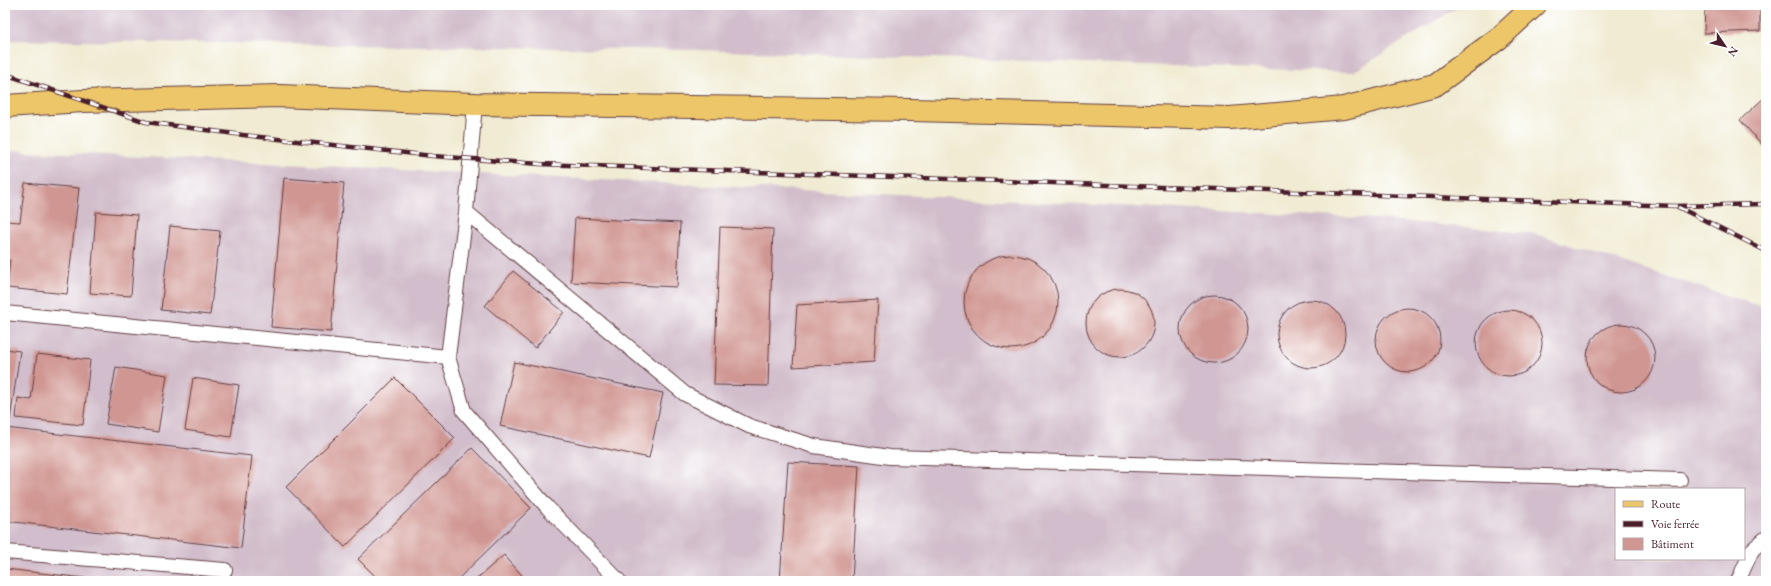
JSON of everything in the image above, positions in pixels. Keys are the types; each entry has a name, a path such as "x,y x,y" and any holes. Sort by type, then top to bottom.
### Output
{"main road":[{"path":"5,106 83,101 279,96 475,104 920,110 1230,118 1344,108 1435,85 1499,38 1535,5"}],"lane":[{"path":"475,104 466,212 448,357 464,411 548,508 619,581"},
{"path":"466,212 685,394 749,426 814,446 890,457 1680,480"},
{"path":"5,313 448,357"},
{"path":"1738,581 1752,550 1766,538"},
{"path":"5,552 224,570"}],"shaded area":[{"path":"5,5 1461,5 1353,72 696,50 5,40"},
{"path":"5,150 1379,219 1535,234 1766,308 1766,581 5,581"}],"building":[{"path":"1705,5 1760,5 1760,31 1704,33"},
{"path":"1766,96 1766,149 1740,120"},
{"path":"284,178 344,183 331,332 271,327"},
{"path":"25,183 79,188 67,294 7,288 10,260 5,259 5,221 20,222"},
{"path":"96,212 137,215 131,296 90,293"},
{"path":"575,218 680,223 677,287 571,282"},
{"path":"170,226 220,231 210,315 161,310"},
{"path":"720,227 773,229 768,386 714,385"},
{"path":"1011,255 1029,259 1044,269 1054,284 1058,302 1054,320 1044,335 1029,345 1011,349 993,345 978,335 968,320 964,302 968,284 978,269 993,259"},
{"path":"513,271 564,312 535,348 485,306"},
{"path":"1120,289 1133,292 1144,299 1151,310 1154,323 1151,336 1144,347 1133,354 1120,357 1107,354 1096,347 1089,336 1086,323 1089,310 1096,299 1107,292"},
{"path":"1207,295 1221,295 1233,301 1242,310 1248,322 1246,342 1238,353 1227,361 1221,363 1207,363 1201,361 1190,353 1182,342 1180,336 1180,322 1182,316 1190,305 1201,297"},
{"path":"878,300 874,362 793,367 797,305"},
{"path":"1311,300 1324,303 1335,310 1342,321 1345,334 1342,347 1335,358 1324,365 1311,368 1298,365 1287,358 1280,347 1277,334 1280,321 1287,310 1298,303"},
{"path":"1408,308 1420,310 1431,317 1438,328 1440,340 1438,352 1431,363 1420,370 1408,372 1396,370 1385,363 1378,352 1376,340 1378,328 1385,317 1396,310"},
{"path":"1503,310 1515,310 1528,315 1533,319 1540,330 1542,343 1540,356 1533,367 1522,374 1515,376 1503,376 1490,371 1481,362 1476,349 1476,337 1481,324 1490,315"},
{"path":"1614,324 1628,324 1640,329 1650,339 1655,351 1655,365 1650,377 1640,387 1628,392 1614,392 1602,387 1592,377 1587,365 1587,351 1592,339 1602,329"},
{"path":"5,349 20,351 10,420 5,419"},
{"path":"37,354 90,360 83,425 16,418 18,398 31,400"},
{"path":"514,362 663,393 649,458 500,426"},
{"path":"116,367 167,375 158,432 106,424"},
{"path":"193,378 239,385 231,437 185,430"},
{"path":"395,378 455,438 345,547 286,487"},
{"path":"5,428 252,456 241,548 5,521"},
{"path":"472,448 531,508 456,581 380,581 358,559"},
{"path":"788,462 859,466 852,581 780,581"},
{"path":"504,555 527,581 474,581"},
{"path":"5,569 85,578 85,581 5,581"},
{"path":"141,578 165,580 165,581 141,581"}],"railway":[{"path":"5,74 146,122 243,135 433,156 540,164 1676,206 1766,204"},
{"path":"1678,207 1766,251"}]}
